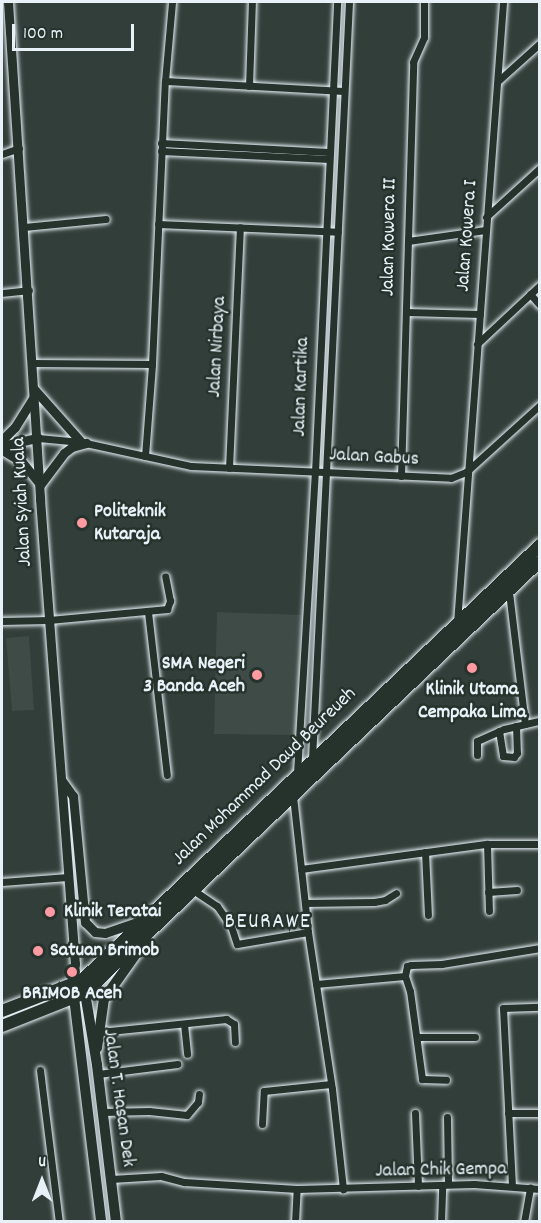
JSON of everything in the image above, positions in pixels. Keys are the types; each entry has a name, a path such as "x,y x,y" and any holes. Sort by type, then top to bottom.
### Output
{"highway":[{"name":"Jalan Mohammad Daud Beureueh","path":"2,1011 77,982 540,544"},
{"name":"Jalan Mohammad Daud Beureueh","path":"2,1026 80,996 540,561"}],"main road":[{"name":"Jalan Syiah Kuala","path":"8,2 29,290 49,620 77,982"},
{"path":"2,440 15,427 34,392 84,443 64,453 40,485 22,462 2,448"},
{"path":"2,448 38,438"},
{"path":"62,781 73,796 85,922 95,932 105,933 144,920"},
{"path":"96,1057 104,999 164,917"},
{"name":"Jalan T. Hasan Dek","path":"77,982 96,1057 116,1221"},
{"name":"Jalan T. Hasan Dek","path":"80,996 101,1221"}],"street":[{"path":"145,456 152,364 161,143 172,2"},
{"path":"249,86 252,2"},
{"name":"Jalan Kartika","path":"297,773 315,472 337,2"},
{"name":"Jalan Kartika","path":"312,759 349,2"},
{"name":"Jalan Kowera II","path":"401,476 413,62 424,37 424,2"},
{"name":"Jalan Kowera I","path":"457,623 466,472 503,2"},
{"path":"498,81 540,44"},
{"path":"165,81 344,91"},
{"path":"161,143 329,155"},
{"path":"2,154 19,148"},
{"path":"161,151 329,155"},
{"path":"486,217 540,168"},
{"path":"24,227 106,219"},
{"path":"158,224 338,232"},
{"name":"Jalan Nirbaya","path":"229,468 240,227"},
{"path":"408,241 485,230"},
{"path":"477,344 540,285"},
{"path":"2,293 29,290"},
{"path":"530,294 540,305"},
{"path":"405,312 480,314"},
{"path":"320,360 331,362"},
{"path":"33,363 152,364"},
{"path":"466,472 540,405"},
{"name":"Jalan Gabus","path":"38,438 84,443 191,466 451,478 466,472"},
{"path":"2,621 49,620 148,612 169,606 165,576"},
{"path":"509,592 525,724"},
{"path":"148,612 167,775"},
{"path":"477,755 477,741 499,731 540,721"},
{"path":"499,731 502,754 514,757 517,750 516,726"},
{"path":"293,796 308,932 331,1084 343,1190"},
{"path":"301,869 486,844 540,844"},
{"path":"486,844 489,911"},
{"path":"425,852 428,915"},
{"path":"2,882 68,876"},
{"path":"193,890 216,906 231,926 237,944 308,932"},
{"path":"488,892 517,890"},
{"path":"305,903 374,902 385,900 396,893"},
{"path":"446,1080 422,1079 411,991 405,976 407,966 442,964 540,948"},
{"path":"316,984 405,976"},
{"path":"512,1186 503,1008 540,1007"},
{"path":"100,1032 230,1020 234,1024 235,1042"},
{"path":"184,1024 187,1054"},
{"path":"417,1037 475,1037"},
{"path":"98,1074 177,1064"},
{"path":"40,1070 59,1221"},
{"path":"262,1124 264,1091 331,1084"},
{"path":"103,1112 187,1115 198,1102 199,1094"},
{"path":"415,1113 418,1186"},
{"path":"508,1113 540,1113"},
{"path":"441,1221 445,1184 447,1117"},
{"name":"Jalan Chik Gempa","path":"111,1179 161,1176 206,1184 297,1190 343,1190 445,1184 540,1189"},
{"path":"524,1221 530,1188"},
{"path":"295,1221 297,1190"}],"shaded area":[{"name":"SMA Negeri 3 Banda Aceh","path":"217,612 301,615 297,735 214,734"},
{"path":"29,636 34,710 12,711 6,638"}],"place":[{"name":"Politeknik Kutaraja","path":"82,523"},
{"name":"Klinik Utama Cempaka Lima","path":"472,668"},
{"name":"SMA Negeri 3 Banda Aceh","path":"257,675"},
{"name":"Klinik Teratai","path":"50,912"},
{"name":"Satuan Brimob","path":"38,951"},
{"name":"BRIMOB Aceh","path":"72,972"}],"district":[{"name":"BEURAWE","path":"268,923"}]}
